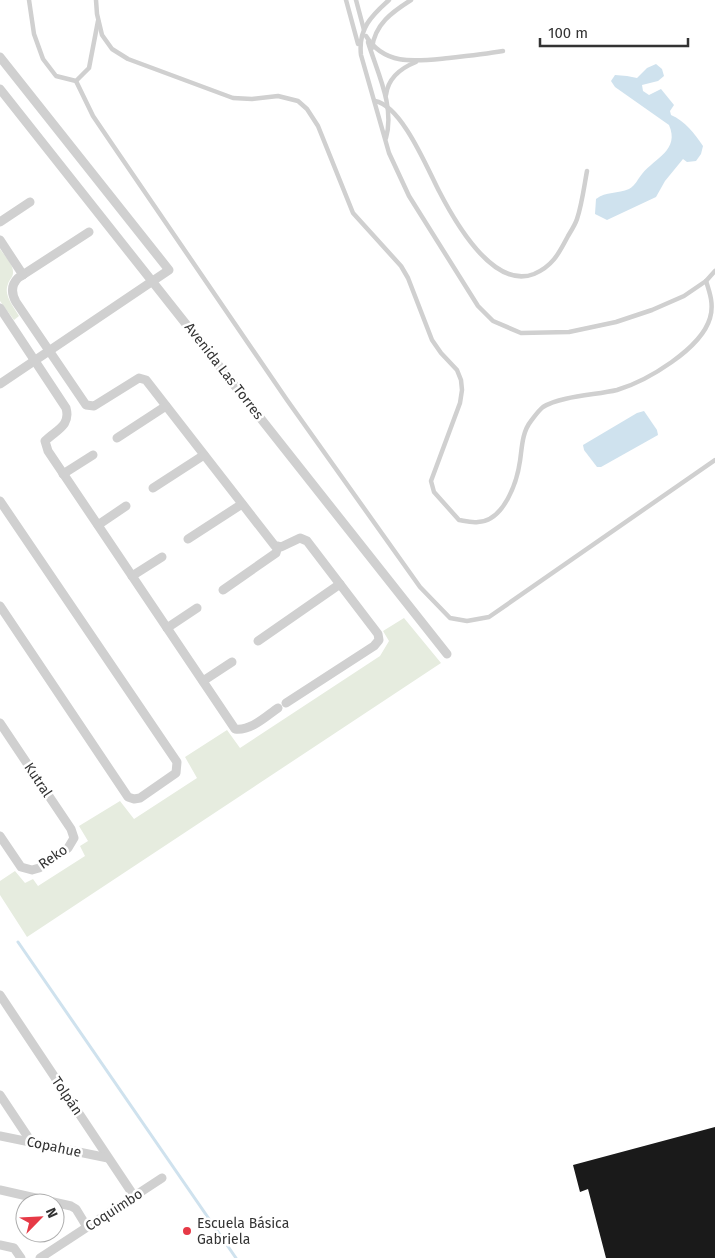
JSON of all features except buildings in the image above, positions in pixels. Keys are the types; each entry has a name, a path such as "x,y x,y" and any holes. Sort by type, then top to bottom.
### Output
{"street":[{"path":"0,57 169,270 0,384"},
{"name":"Avenida Las Torres","path":"0,88 447,654"},
{"path":"0,222 30,202"},
{"path":"89,232 23,275 14,283 12,290 14,298 86,405 94,406 139,378 146,380 275,546 281,547 300,538 307,541 378,634 379,640 374,646 286,703"},
{"path":"0,240 23,275"},
{"path":"0,308 68,413 68,418 62,428 45,441 48,451 235,729 242,730 250,727 278,708"},
{"path":"117,438 166,406"},
{"path":"63,474 93,455"},
{"path":"153,488 204,455"},
{"path":"0,501 177,762 176,773 140,798 131,798 126,794 0,606"},
{"path":"188,539 242,504"},
{"path":"98,525 126,506"},
{"path":"224,590 276,553 278,546"},
{"path":"132,576 162,557"},
{"path":"258,641 340,584"},
{"path":"167,628 197,608"},
{"path":"203,681 232,662"},
{"name":"Kutral","path":"0,724 71,829 74,838"},
{"name":"Reko","path":"0,836 19,864 28,870 39,868 68,848 74,838"},
{"name":"Tolpán","path":"0,995 134,1196"},
{"path":"0,1095 32,1143"},
{"name":"Copahue","path":"0,1136 108,1158"},
{"name":"Coquimbo","path":"40,1258 162,1178"},
{"path":"0,1190 71,1206 76,1209 87,1227"},
{"path":"0,1245 14,1248 21,1258"}],"lane":[{"path":"29,0 34,34 43,59 56,76 76,81"},
{"path":"96,0 102,35 112,48 128,60 233,98 252,99 278,96 298,101 307,109 318,126 354,213 401,266 408,278 432,340 457,370 461,380 460,403 431,481 434,492 459,520 479,522 491,518 504,505 512,493 524,436 529,424 543,407 562,400 617,390 646,379 671,363 700,336 710,319 712,303 706,281"},
{"path":"346,0 390,153 409,196 478,306 493,321 521,333 569,332 616,322 652,310 684,296 706,281 715,271"},
{"path":"356,0 389,108 389,128 386,139"},
{"path":"361,55 360,42 364,30 372,16 389,0"},
{"path":"372,46 377,31 384,19 395,9 411,0"},
{"path":"76,81 89,68 98,20"},
{"path":"366,36 372,46 374,62"},
{"path":"372,46 398,60 419,61 503,52"},
{"path":"386,98 387,86 396,75 407,66 419,61"},
{"path":"76,81 93,116 287,400 420,587 450,618 467,621 489,618 715,460"},
{"path":"375,101 389,108 407,130 439,192 479,252 497,269 513,276 531,275 545,269 556,258 577,220 587,171"}],"shaded area":[{"path":"0,249 13,270 7,292 19,316 14,320 0,301"},
{"path":"404,618 441,663 27,937 0,895 0,881 15,871 25,883 33,879 38,886 85,856 80,846 88,841 79,826 120,801 134,819 197,778 185,757 227,730 240,748 380,656 389,641 383,631"}],"water":[{"path":"656,64 662,69 664,76 658,81 642,85 643,91 649,95 661,89 674,105 670,111 671,115 685,124 703,146 701,154 696,161 687,162 683,159 665,181 656,197 607,220 595,214 596,199 600,196 625,191 633,186 647,168 669,147 672,134 669,125 615,87 611,81 615,75 637,78 647,68"},
{"path":"644,411 657,430 658,435 601,467 597,467 584,450 583,445 637,413"}],"waterway":[{"path":"18,942 236,1258"}],"place":[{"name":"Escuela Básica Gabriela","path":"187,1231"}]}
